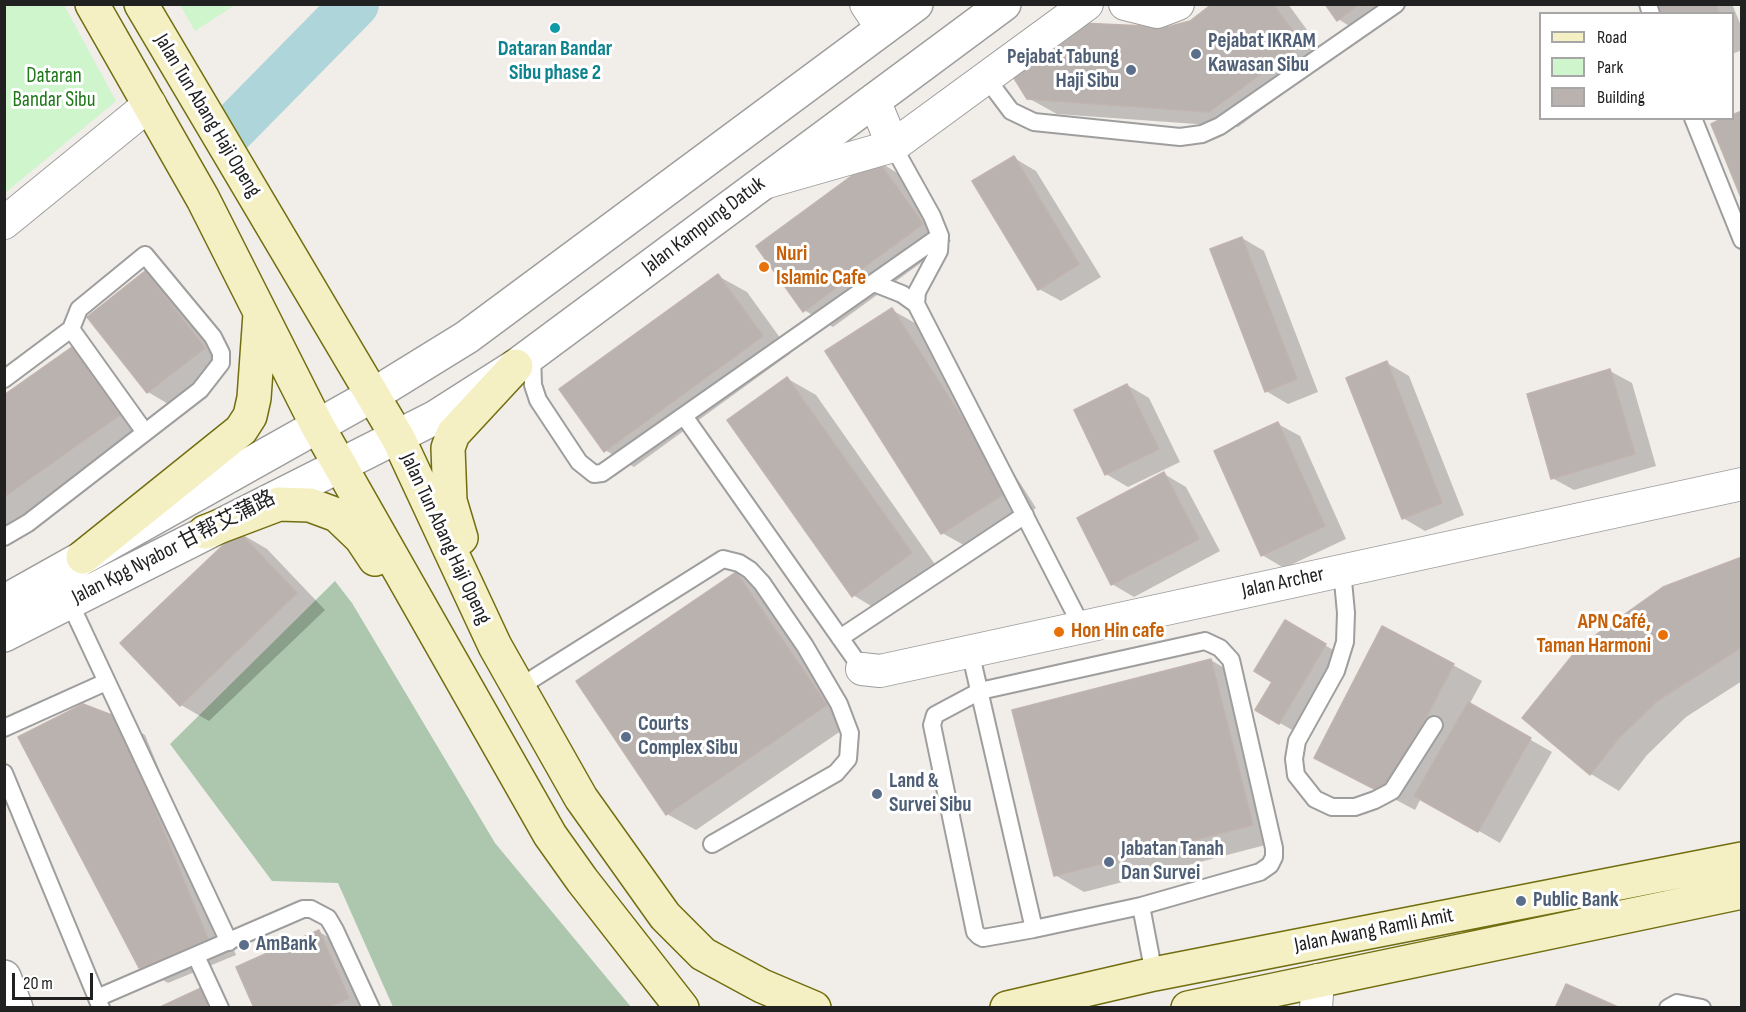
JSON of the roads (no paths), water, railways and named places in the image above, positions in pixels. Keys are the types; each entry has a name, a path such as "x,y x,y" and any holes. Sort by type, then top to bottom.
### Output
{"main road":[{"name":"Jalan Tun Abang Haji Openg","path":"92,4 203,199 317,425 550,835 582,880 682,1008"},
{"name":"Jalan Tun Abang Haji Openg","path":"142,5 398,438 495,646 581,798 665,916 703,954 762,986 814,1008"},
{"path":"83,557 241,430 250,416 254,398 260,313"},
{"path":"495,646 450,501 447,454 453,434 524,360"},
{"path":"206,532 279,504 310,505 337,515 361,538 499,746"},
{"name":"Jalan Awang Ramli Amit","path":"1007,1008 1154,974 1742,859"},
{"name":"Jalan Awang Ramli Amit","path":"1188,1008 1317,994 1742,892"}],"street":[{"path":"373,395 466,337 874,16 916,4"},
{"name":"Jalan Kampung Datuk","path":"398,438 524,360 1004,4"},
{"path":"760,184 893,146 1087,4"},
{"path":"1125,4 1157,12 1178,4"},
{"path":"874,100 893,146"},
{"path":"4,224 150,104"},
{"name":"Jalan Kpg Nyabor 甘帮艾蒲路","path":"6,623 83,557 373,395"},
{"name":"Jalan Kpg Nyabor 甘帮艾蒲路","path":"6,623 69,601 339,464 398,438"},
{"name":"Jalan Archer","path":"862,669 880,671 1742,484"}],"lane":[{"path":"987,79 1011,111 1034,122 1180,137 1202,134 1220,126 1396,4"},
{"path":"1694,120 1742,240"},
{"path":"893,146 932,216 940,236 939,251 917,292 916,303"},
{"path":"524,360 538,400 579,462 594,474 608,470 940,236"},
{"path":"4,379 71,329 79,309 145,255 213,337 221,353 221,363 200,390 144,431 28,523 4,537"},
{"path":"874,282 916,303 1083,627"},
{"path":"71,329 144,431"},
{"name":"Jalan Archer","path":"684,417 862,669"},
{"path":"840,638 1025,515"},
{"path":"518,688 723,560 739,562 750,570 762,583 805,646 839,704 850,734 848,759 836,773 712,844"},
{"path":"1341,570 1346,613 1345,642 1336,671 1297,741 1294,759 1296,775 1315,800 1332,807 1355,807 1375,800 1392,791 1434,725"},
{"path":"69,601 228,942"},
{"path":"1205,641 1220,648 1231,660 1274,857 1260,872 1141,906 984,938 975,932 932,725 935,715 980,691 1205,641"},
{"path":"970,651 1034,929"},
{"path":"4,728 106,682"},
{"path":"4,773 99,1003 196,956 303,909 318,912 328,918 371,1008"},
{"path":"1141,906 1154,974"},
{"path":"196,956 220,1008"},
{"path":"1668,1008 1677,1003 1702,1008"}],"waterway":[{"path":"231,130 355,4"}],"place":[{"name":"Dataran Bandar Sibu phase 2","path":"555,28"},
{"name":"Pejabat IKRAM Kawasan Sibu","path":"1196,54"},
{"name":"Pejabat Tabung Haji Sibu","path":"1131,70"},
{"name":"Nuri Islamic Cafe","path":"764,267"},
{"name":"Hon Hin cafe","path":"1059,632"},
{"name":"APN Café, Taman Harmoni","path":"1663,635"},
{"name":"Courts Complex Sibu","path":"626,737"},
{"name":"Land & Survei Sibu","path":"877,794"},
{"name":"Jabatan Tanah Dan Survei","path":"1109,862"},
{"name":"Public Bank","path":"1521,901"},
{"name":"AmBank","path":"244,945"}],"park label":[{"name":"Dataran Bandar Sibu","path":"54,89"}]}
